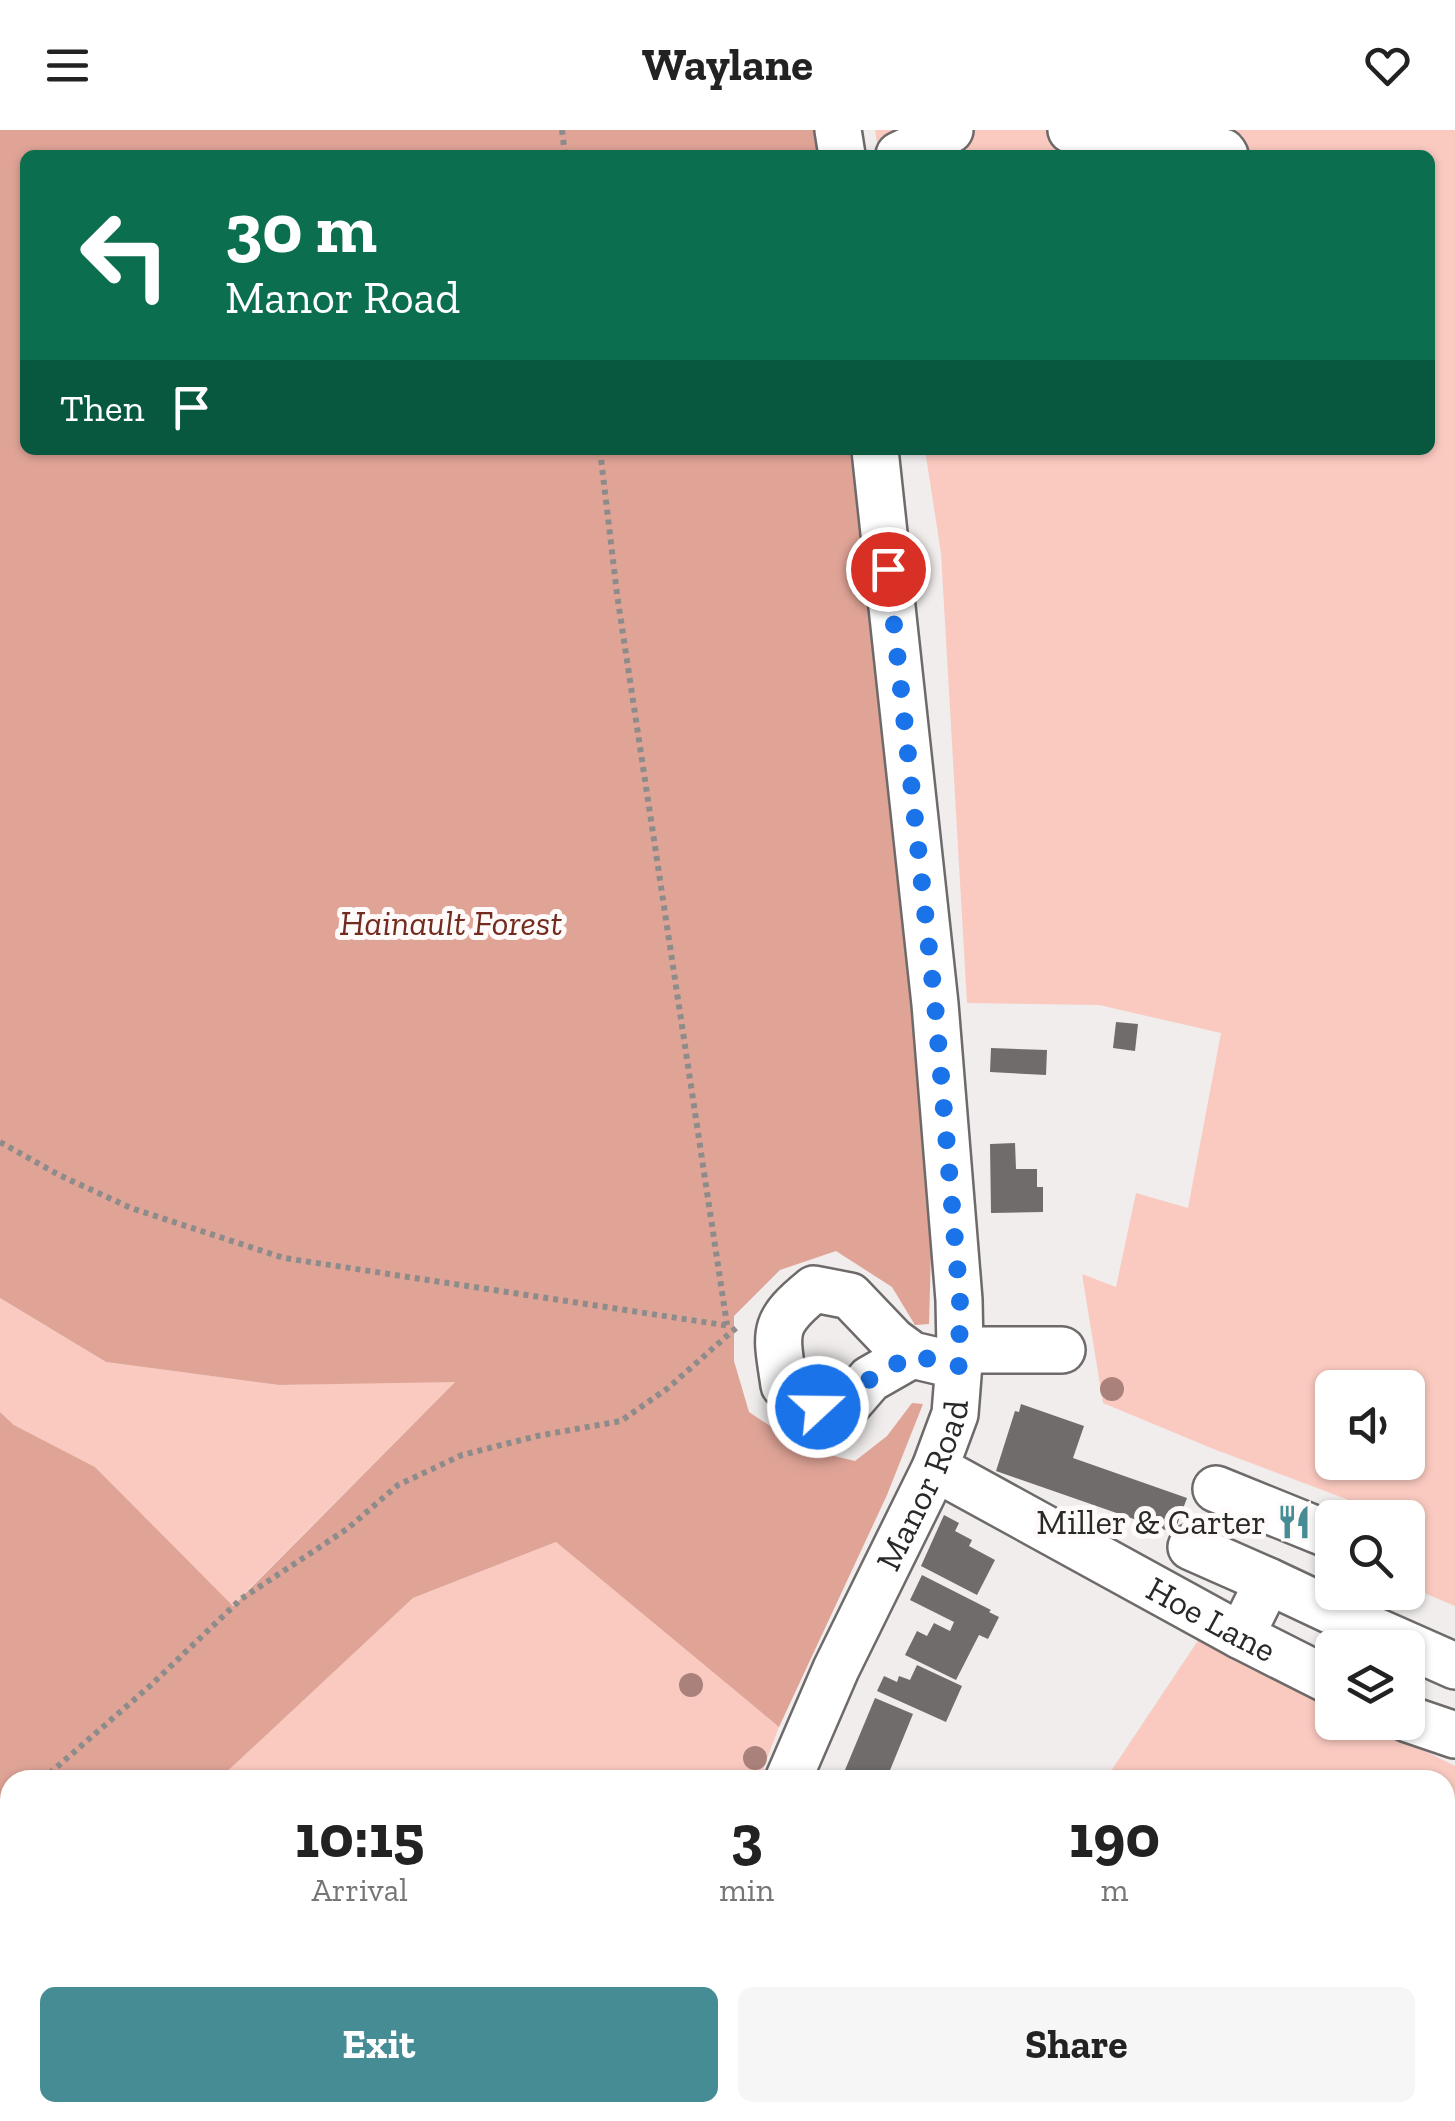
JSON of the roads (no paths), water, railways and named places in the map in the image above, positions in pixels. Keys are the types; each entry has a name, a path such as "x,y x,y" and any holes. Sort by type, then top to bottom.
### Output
{"street":[{"path":"909,150 950,130"},
{"path":"1071,130 1209,150"},
{"name":"Manor Road","path":"792,1770 836,1669 936,1468 955,1414 960,1358 960,1300 935,1004 876,455"},
{"path":"912,1355 960,1358 1062,1350"},
{"name":"Hoe Lane","path":"936,1468 1315,1673"},
{"path":"1216,1489 1315,1529"},
{"path":"1191,1546 1268,1581 1315,1594"},
{"path":"1242,1636 1268,1581"},
{"path":"1364,1610 1455,1666"},
{"path":"1425,1725 1455,1735"}],"place":[{"name":"Miller & Carter","path":"1294,1522"}],"park label":[{"name":"Hainault Forest","path":"451,923"}]}
